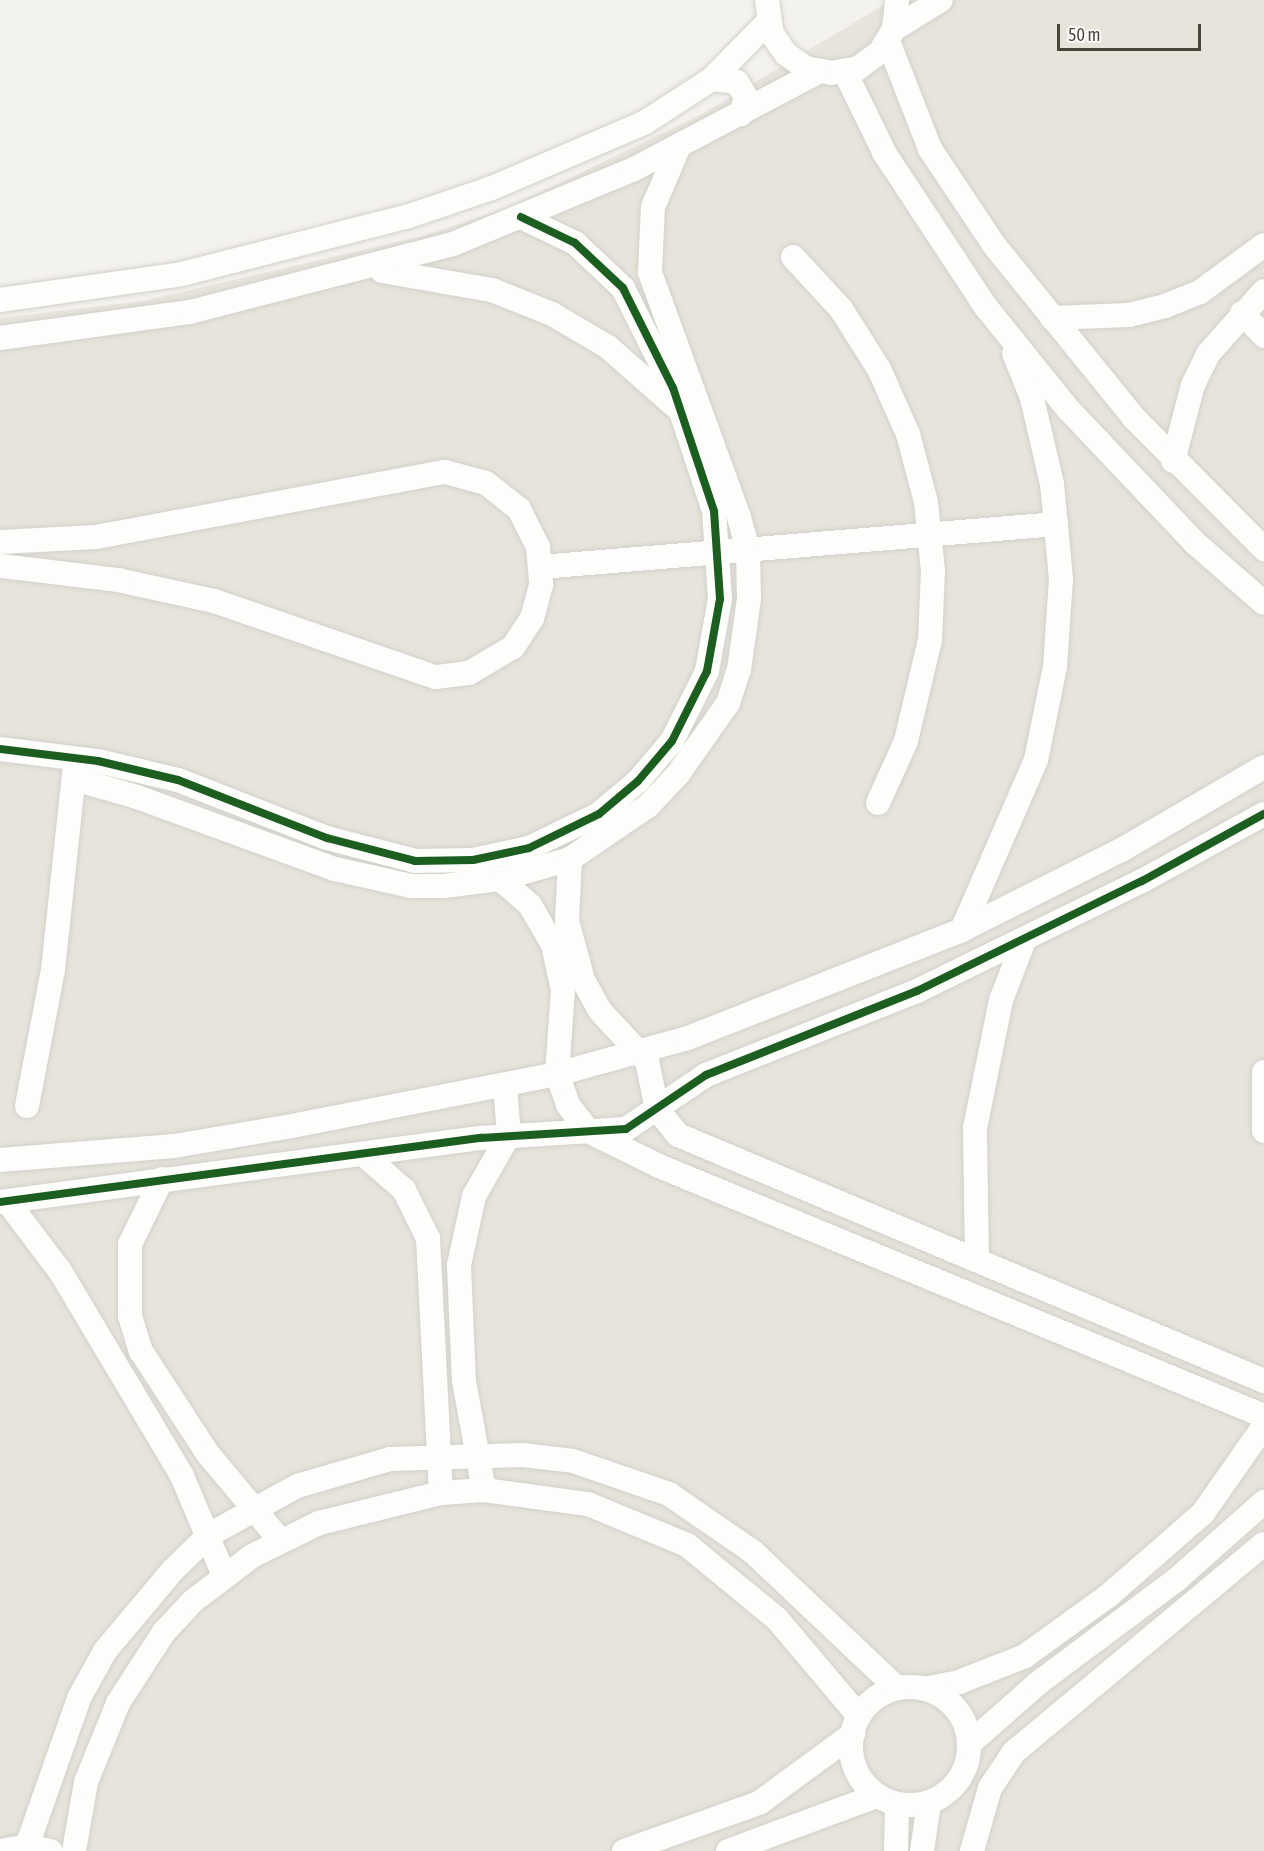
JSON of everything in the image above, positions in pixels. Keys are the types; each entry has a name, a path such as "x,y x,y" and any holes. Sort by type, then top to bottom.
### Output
{"street":[{"path":"897,0 891,35 930,149 994,245 1052,318 1173,461 1264,549"},
{"path":"0,338 131,323 364,270 521,217 679,146 818,72 845,72 870,61 891,35 942,0"},
{"path":"0,300 182,274 406,217 607,142 712,79 768,11 786,54 818,72"},
{"path":"845,72 916,205 1004,328 1068,409 1187,535 1264,603"},
{"path":"712,79 737,82 746,97 741,114"},
{"path":"0,749 74,769 375,880 444,886 500,879 570,859 648,806 696,752 728,703 747,627 748,549 712,433 650,272 653,207 679,146"},
{"path":"74,769 178,780 387,857 464,861 530,848 606,809 672,741 698,695 711,654 720,554 706,482 681,411 623,288 575,243 521,217"},
{"path":"1052,318 1129,315 1166,306 1200,291 1264,245"},
{"path":"793,257 841,309 890,390 918,468 931,537 933,606 925,675 906,741 878,803"},
{"path":"364,270 429,275 542,310 608,347 681,411"},
{"path":"1173,461 1193,386 1208,354 1242,313 1264,291"},
{"path":"1242,313 1264,336"},
{"path":"962,930 1036,760 1054,667 1061,579 1056,524 1032,398 1004,328"},
{"path":"0,542 96,537 445,472 486,483 519,509 534,537 542,567 538,602 513,646 469,673 435,677 214,601 118,580 0,566"},
{"path":"542,567 720,554 748,549 931,537 1056,524"},
{"path":"0,1160 174,1146 505,1085 557,1074 638,1048 688,1038 962,930 1123,849 1264,767"},
{"path":"27,1106 53,970 74,769"},
{"path":"223,1574 209,1535 182,1476 72,1290 3,1202 162,1179 509,1135 626,1129 706,1075 866,1014 1025,938 1264,813"},
{"path":"570,859 567,921 576,961 600,1011 638,1048 654,1077 657,1109 692,1144 977,1260 1264,1381"},
{"path":"500,879 539,918 558,960 564,1005 557,1074 568,1105 588,1131 659,1166 1264,1416"},
{"path":"977,1260 972,1194 978,1107 1001,1000 1025,938"},
{"path":"688,1038 706,1075"},
{"path":"1264,1072 1264,1131"},
{"path":"484,1490 464,1381 459,1265 474,1196 509,1135 505,1085"},
{"path":"363,1154 404,1190 428,1238 441,1493"},
{"path":"162,1179 130,1244 130,1316 141,1351 252,1510 280,1540"},
{"path":"624,1851 759,1803 818,1765 856,1725 872,1701 897,1688 924,1689 967,1680 1026,1656 1108,1596 1203,1513 1264,1426"},
{"path":"27,1846 58,1746 105,1651 137,1609 209,1535 252,1510 343,1470 440,1454 476,1453 573,1461 669,1494 753,1552 897,1688"},
{"path":"74,1851 87,1782 118,1703 164,1632 223,1574 280,1540 359,1510 441,1493 484,1490 588,1504 687,1545 777,1619 856,1725 855,1768 887,1800 896,1851"},
{"path":"969,1744 1037,1684 1176,1580 1264,1502"},
{"path":"972,1851 990,1788 1014,1752 1264,1544"},
{"path":"921,1851 929,1803 963,1773 969,1744 960,1714 924,1689"},
{"path":"728,1851 887,1800 929,1803"},
{"path":"0,1851 27,1846 50,1851"}],"shaded area":[{"path":"892,0 1264,0 1264,1851 0,1851 0,318 143,301 423,236 510,207 702,114"}],"cycle path":[{"path":"0,749 98,761 178,780 327,838 415,861 473,860 529,848 599,814 638,781 672,741 707,671 720,599 714,511 673,388 623,288 575,243 521,217"},
{"path":"0,1202 481,1138 626,1129 706,1075 917,991 1142,881 1264,814"}]}
